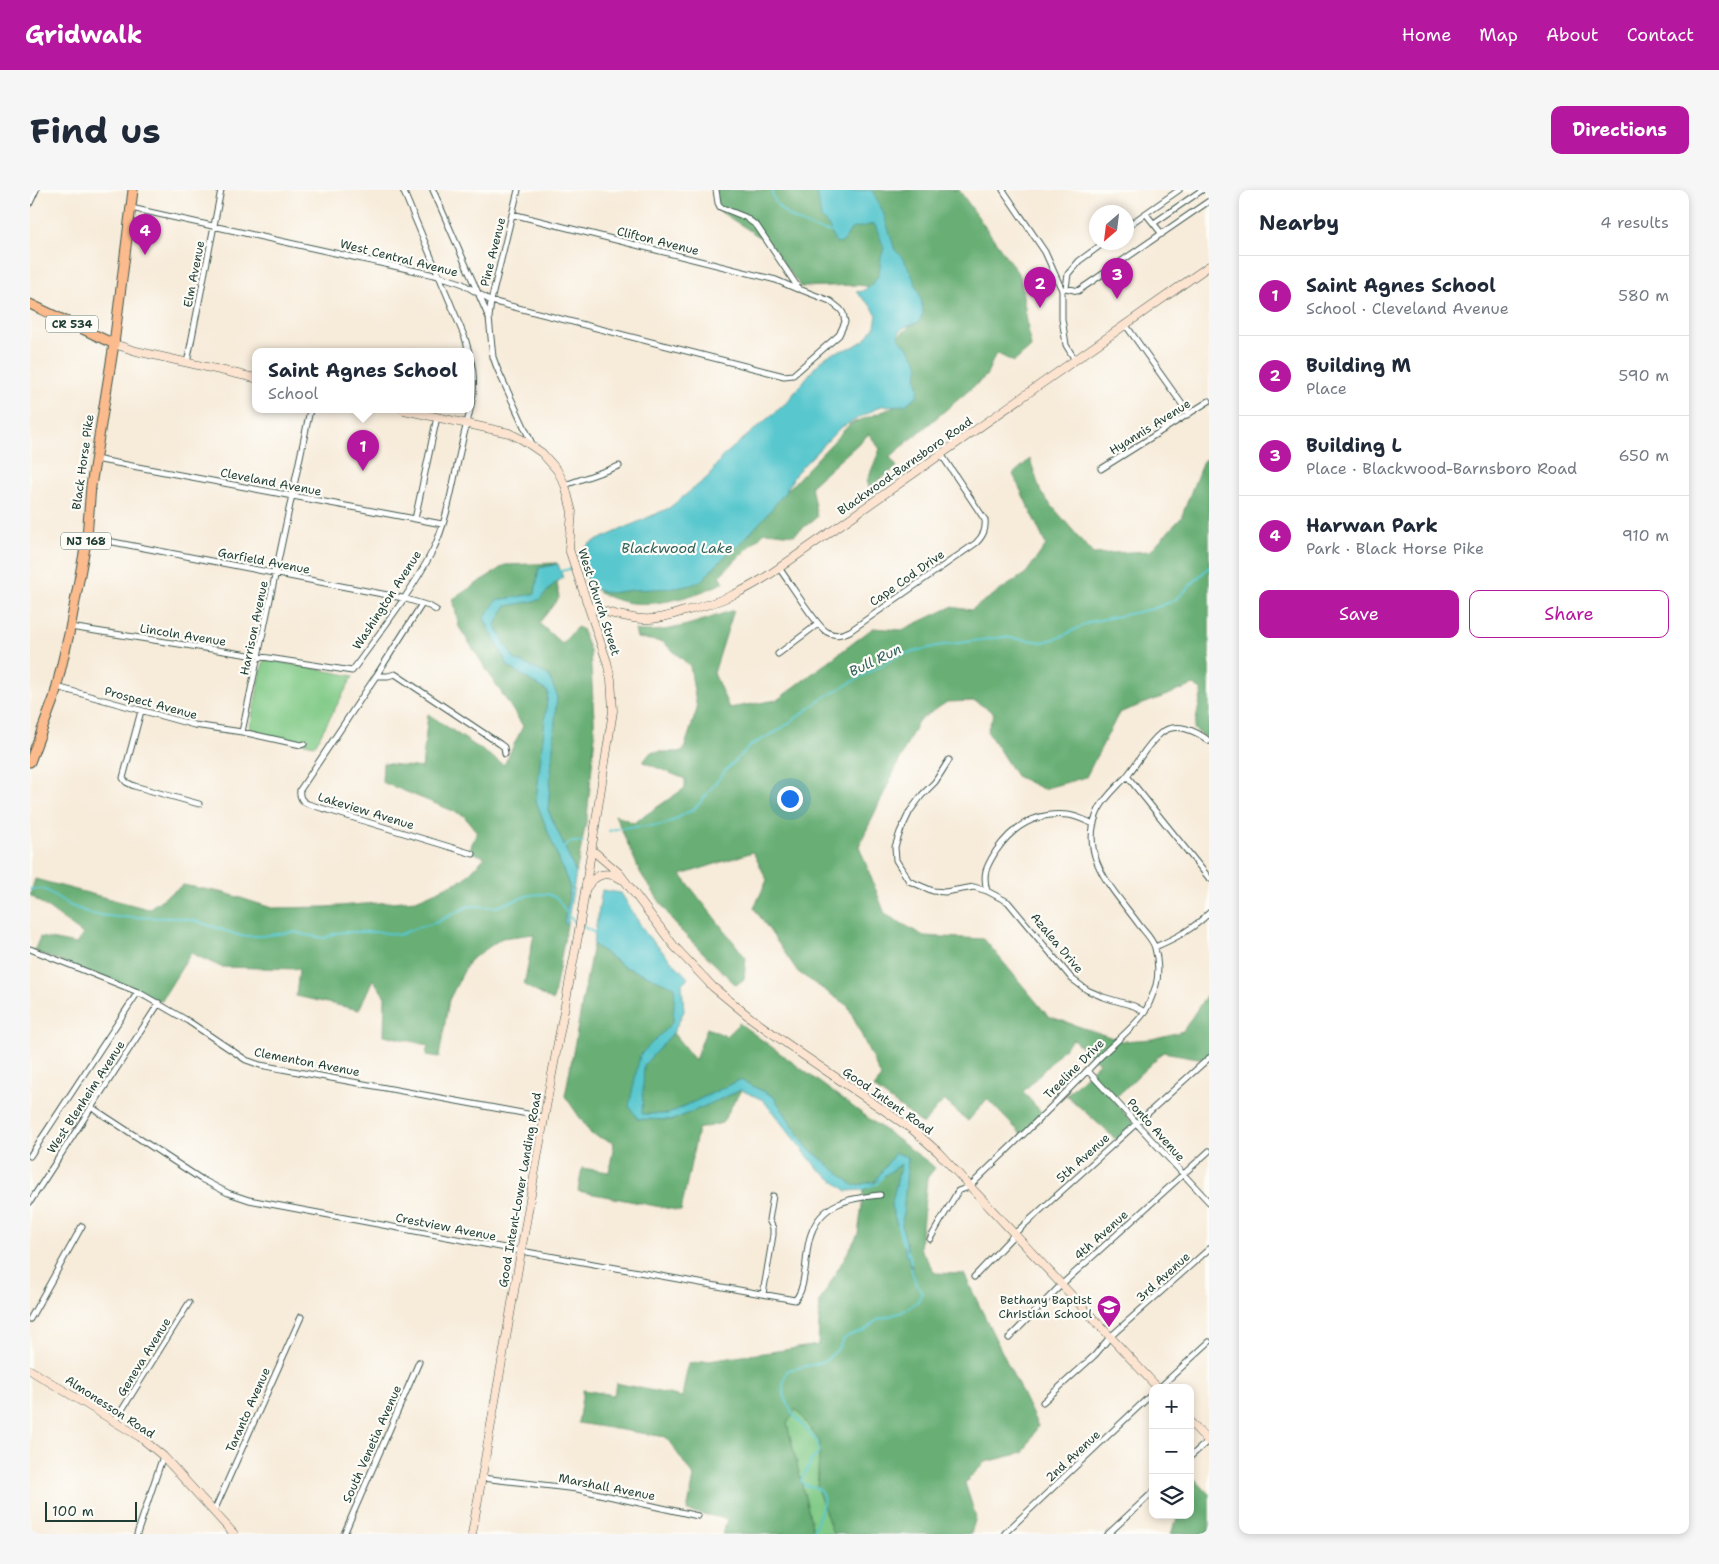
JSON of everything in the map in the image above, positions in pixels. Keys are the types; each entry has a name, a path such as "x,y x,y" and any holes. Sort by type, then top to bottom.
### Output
{"main road":[{"name":"Black Horse Pike","path":"30,762 57,687 87,537 95,459 114,344 133,190"},
{"name":"Blackwood-Barnsboro Road","path":"589,607 636,618 650,619 662,617 744,591 1209,266"},
{"name":"CR 534","path":"30,304 114,344 136,351 252,377"},
{"name":"West Church Street","path":"418,413 509,434 533,446 551,461 565,485 571,507 569,542 571,555 608,662 613,693 592,850"},
{"name":"Good Intent Road","path":"592,850 611,865 674,946 713,987 734,1005 803,1055 913,1130 946,1160 969,1187 1154,1384"},
{"name":"Good Intent-Lower Landing Road","path":"472,1534 544,1116 582,916 592,850"},
{"path":"586,892 594,879 602,874 614,875 626,882"},
{"name":"Almonesson Road","path":"30,1370 140,1437 163,1456 234,1534"},
{"path":"1194,1426 1209,1441"}],"street":[{"path":"30,203 36,190"},
{"name":"Elm Avenue","path":"187,363 221,190"},
{"path":"404,190 468,348"},
{"path":"433,190 489,318 493,357 533,446"},
{"name":"Pine Avenue","path":"489,318 491,301 518,190"},
{"path":"716,190 720,207 745,217 757,226 799,289"},
{"path":"1003,190 1046,252 1064,289"},
{"path":"1134,222 1179,190"},
{"path":"1154,223 1202,190"},
{"path":"1064,289 1078,291 1209,201"},
{"name":"West Central Avenue","path":"131,208 440,276 460,283 491,301 784,376 793,375 801,369"},
{"name":"Clifton Avenue","path":"512,214 776,280 836,304 843,313 845,322 839,334 801,369"},
{"path":"1146,214 1162,234"},
{"path":"1075,360 1064,338 1062,319 1064,289 1068,274 1079,261 1093,250"},
{"path":"1125,324 1189,414"},
{"name":"Washington Avenue","path":"474,378 474,400"},
{"name":"Hyannis Avenue","path":"1101,468 1209,401"},
{"name":"Harrison Avenue","path":"242,732 309,413"},
{"name":"Washington Avenue","path":"352,671 403,598 433,549 442,524 469,413"},
{"path":"415,519 437,417"},
{"name":"Cape Cod Drive","path":"818,624 832,634 841,634 850,630 976,542 983,535 986,525 983,515 941,454"},
{"name":"Cleveland Avenue","path":"95,459 442,524"},
{"path":"565,485 619,466"},
{"name":"Garfield Avenue","path":"87,537 403,598 436,610"},
{"path":"778,654 818,624 779,568"},
{"path":"376,676 422,604"},
{"name":"Lincoln Avenue","path":"70,627 352,671"},
{"path":"376,676 396,674 500,744 504,747 505,754"},
{"name":"Lakeview Avenue","path":"376,676 300,790 300,798 303,802 473,854"},
{"name":"Prospect Avenue","path":"57,687 194,725 242,732"},
{"path":"141,711 123,778 126,782 198,804"},
{"path":"1209,741 1183,727 1162,732 1100,807 1094,824 1092,839 1094,855 1107,882 1155,947 1188,932 1209,913"},
{"path":"242,732 301,745 304,744"},
{"path":"949,760 935,782 910,811 895,847 896,860 909,881 933,890 946,892 974,887 987,891 985,882 986,868 1006,837 1019,826 1036,818 1070,815 1094,824"},
{"path":"1127,776 1209,878"},
{"name":"Azalea Drive","path":"987,891 1008,902 1054,959 1087,990 1134,1006 1145,1012"},
{"name":"Treeline Drive","path":"930,1239 958,1190 969,1187 1088,1071 1145,1012 1158,977 1155,947"},
{"name":"Clementon Avenue","path":"30,949 138,992 159,1003 246,1060 260,1065 544,1116"},
{"path":"30,1156 138,992"},
{"name":"West Blenheim Avenue","path":"30,1202 159,1003"},
{"name":"5th Avenue","path":"974,1278 1014,1234 1209,1058"},
{"name":"Ponto Avenue","path":"1088,1071 1209,1202"},
{"name":"Crestview Avenue","path":"91,1107 201,1179 228,1193 249,1200 521,1252 795,1300 803,1284 811,1234 818,1220 839,1202 851,1198 880,1195"},
{"name":"4th Avenue","path":"1010,1338 1062,1285 1209,1151"},
{"path":"763,1294 773,1235 773,1228 769,1220 773,1196"},
{"path":"30,1319 82,1226"},
{"name":"3rd Avenue","path":"1043,1402 1095,1355 1110,1337 1209,1249"},
{"name":"Geneva Avenue","path":"116,1421 189,1303"},
{"name":"Taranto Avenue","path":"214,1511 301,1317"},
{"path":"1162,1384 1209,1342"},
{"name":"South Venetia Avenue","path":"344,1534 419,1362"},
{"name":"2nd Avenue","path":"1006,1534 1149,1397"},
{"path":"1194,1454 1209,1441"},
{"path":"136,1534 163,1456"},
{"name":"Marshall Avenue","path":"482,1478 577,1489 698,1516"},
{"path":"1108,1534 1149,1496"}],"green space":[{"path":"715,190 959,190 1020,276 1031,347 1014,362 996,353 986,376 890,457 897,467 869,487 867,481 880,449 869,434 811,486 817,517 794,535 765,532 719,576 724,582 689,596 662,602 625,602 599,593 597,588 702,580 850,424 913,400 911,358 898,336 922,317 917,292 857,285 801,287 766,241 716,209"},
{"path":"1209,457 1209,740 1194,729 1202,691 1194,685 1119,713 1086,777 1043,789 1016,776 987,731 994,713 975,701 947,702 918,721 859,846 885,914 924,936 984,939 1048,1016 1122,1041 1152,1039 1183,1031 1209,991 1209,1060 1163,1052 1113,1100 1136,1126 1119,1142 1066,1095 1099,1063 1073,1039 1023,1092 1045,1116 1023,1136 987,1099 968,1121 944,1100 923,1124 874,1088 881,1077 848,1006 798,972 754,908 767,880 753,852 681,875 746,958 744,979 736,985 677,927 641,874 615,815 634,823 685,788 685,779 643,762 651,752 683,752 697,709 690,666 663,642 637,638 635,630 672,629 734,610 714,673 729,708 777,700 873,628 902,630 951,607 971,610 1026,573 1046,545 1013,474 1030,459 1041,493 1093,554 1150,551 1181,518 1203,461"},
{"path":"557,563 539,568 535,594 497,600 484,619 508,666 548,692 536,801 570,888 564,923 567,925 553,1001 524,985 534,934 502,938 469,961 449,1000 439,1057 426,1055 428,1045 384,1035 385,997 373,979 359,1010 296,996 299,969 221,967 191,953 161,1001 34,951 40,937 76,944 83,934 30,895 35,879 148,909 183,885 225,893 272,908 326,907 416,900 464,879 485,857 469,851 477,832 463,815 382,782 383,763 422,768 428,714 504,765 523,726 459,627 453,599 505,565"},
{"path":"557,581 559,598 539,623 562,644 577,627 582,629 590,651 595,735 587,817 576,873 548,810 557,695 548,675 514,659 495,625 506,606 539,600"},
{"path":"265,659 353,676 315,745 249,732"},
{"path":"593,944 623,966 676,987 673,1022 640,1055 637,1119 673,1120 741,1090 722,1123 698,1129 681,1211 578,1191 582,1168 609,1172 614,1143 591,1134 565,1096"},
{"path":"739,1023 935,1168 927,1178 920,1248 935,1273 964,1274 1038,1426 1023,1453 985,1462 965,1483 976,1517 971,1534 833,1534 817,1488 820,1442 796,1409 787,1424 814,1534 722,1534 727,1519 687,1511 694,1477 666,1437 578,1423 583,1390 614,1395 616,1383 682,1397 688,1364 818,1345 820,1301 858,1234 864,1190 901,1164 891,1206 913,1271 902,1226 908,1157 895,1153 875,1181 854,1186 807,1147 773,1096 740,1080 668,1114 641,1114 644,1064 673,1033 695,1060 707,1028 726,1036"},
{"path":"796,1408 820,1442 817,1488 833,1534 814,1534 787,1424"},
{"path":"1194,1478 1209,1494 1209,1534 1171,1534 1177,1519 1194,1519"}],"water":[{"name":"Blackwood Lake","path":"814,190 872,190 883,212 895,250 909,269 922,304 923,312 919,322 903,328 898,334 917,361 919,367 916,378 919,389 917,396 905,405 881,406 840,428 796,473 786,491 764,518 702,580 691,585 676,588 610,593 590,588 578,555 589,544 669,508 708,477 722,457 786,403 816,366 827,356 853,347 866,339 875,326 877,315 871,306 856,292 872,285 879,274 884,248 875,225 851,229 844,241 841,243 835,242 828,225 821,218 818,197"},
{"path":"558,564 563,578 557,581 539,600 506,606 495,625 514,659 548,675 557,695 548,810 576,873 567,925 564,923 570,888 536,801 548,692 508,666 484,618 497,600 535,594 539,568"},
{"path":"602,890 621,893 646,934 688,978 682,983 684,1011 673,1033 644,1065 642,1114 668,1114 740,1080 773,1096 807,1147 854,1186 875,1181 895,1153 908,1157 902,1226 915,1280 891,1206 901,1164 864,1190 847,1191 817,1168 763,1100 741,1090 673,1120 638,1119 629,1106 640,1055 673,1022 675,987 623,966 593,944"}],"waterway":[{"path":"772,190 774,199 786,214 805,225 833,232"},
{"name":"Bull Run","path":"609,831 619,828 662,825 694,809 725,771 751,745 778,731 825,697 900,655 937,646 1003,637 1043,642 1058,638 1090,622 1152,609 1173,601 1209,567"},
{"path":"558,572 573,568"},
{"name":"Bull Run","path":"563,848 571,842 583,842"},
{"path":"30,889 44,889 71,906 92,914 117,917 179,918 196,921 241,936 261,936 294,932 325,938 336,933 345,932 380,932 399,935 435,923 469,906 496,907 530,895 541,894 548,894 558,899 566,912"},
{"path":"568,916 578,924"},
{"path":"582,926 595,933"},
{"path":"867,1187 877,1184 883,1176"},
{"path":"898,1226 904,1245"},
{"path":"908,1251 911,1263"},
{"path":"815,1534 814,1530 822,1508 823,1496 821,1491 804,1485 801,1480 812,1460 818,1454 819,1447 814,1438 799,1422 786,1401 783,1386 784,1378 788,1370 826,1360 848,1336 865,1330 877,1320 902,1312 918,1301 922,1292 915,1281 911,1268"}],"place":[{"name":"Harwan Park","path":"145,255"},
{"name":"Building L","path":"1117,299"},
{"name":"Building M","path":"1040,308"},
{"name":"Saint Agnes School","path":"363,471"},
{"name":"Bethany Baptist Christian School","path":"1109,1328"}]}
